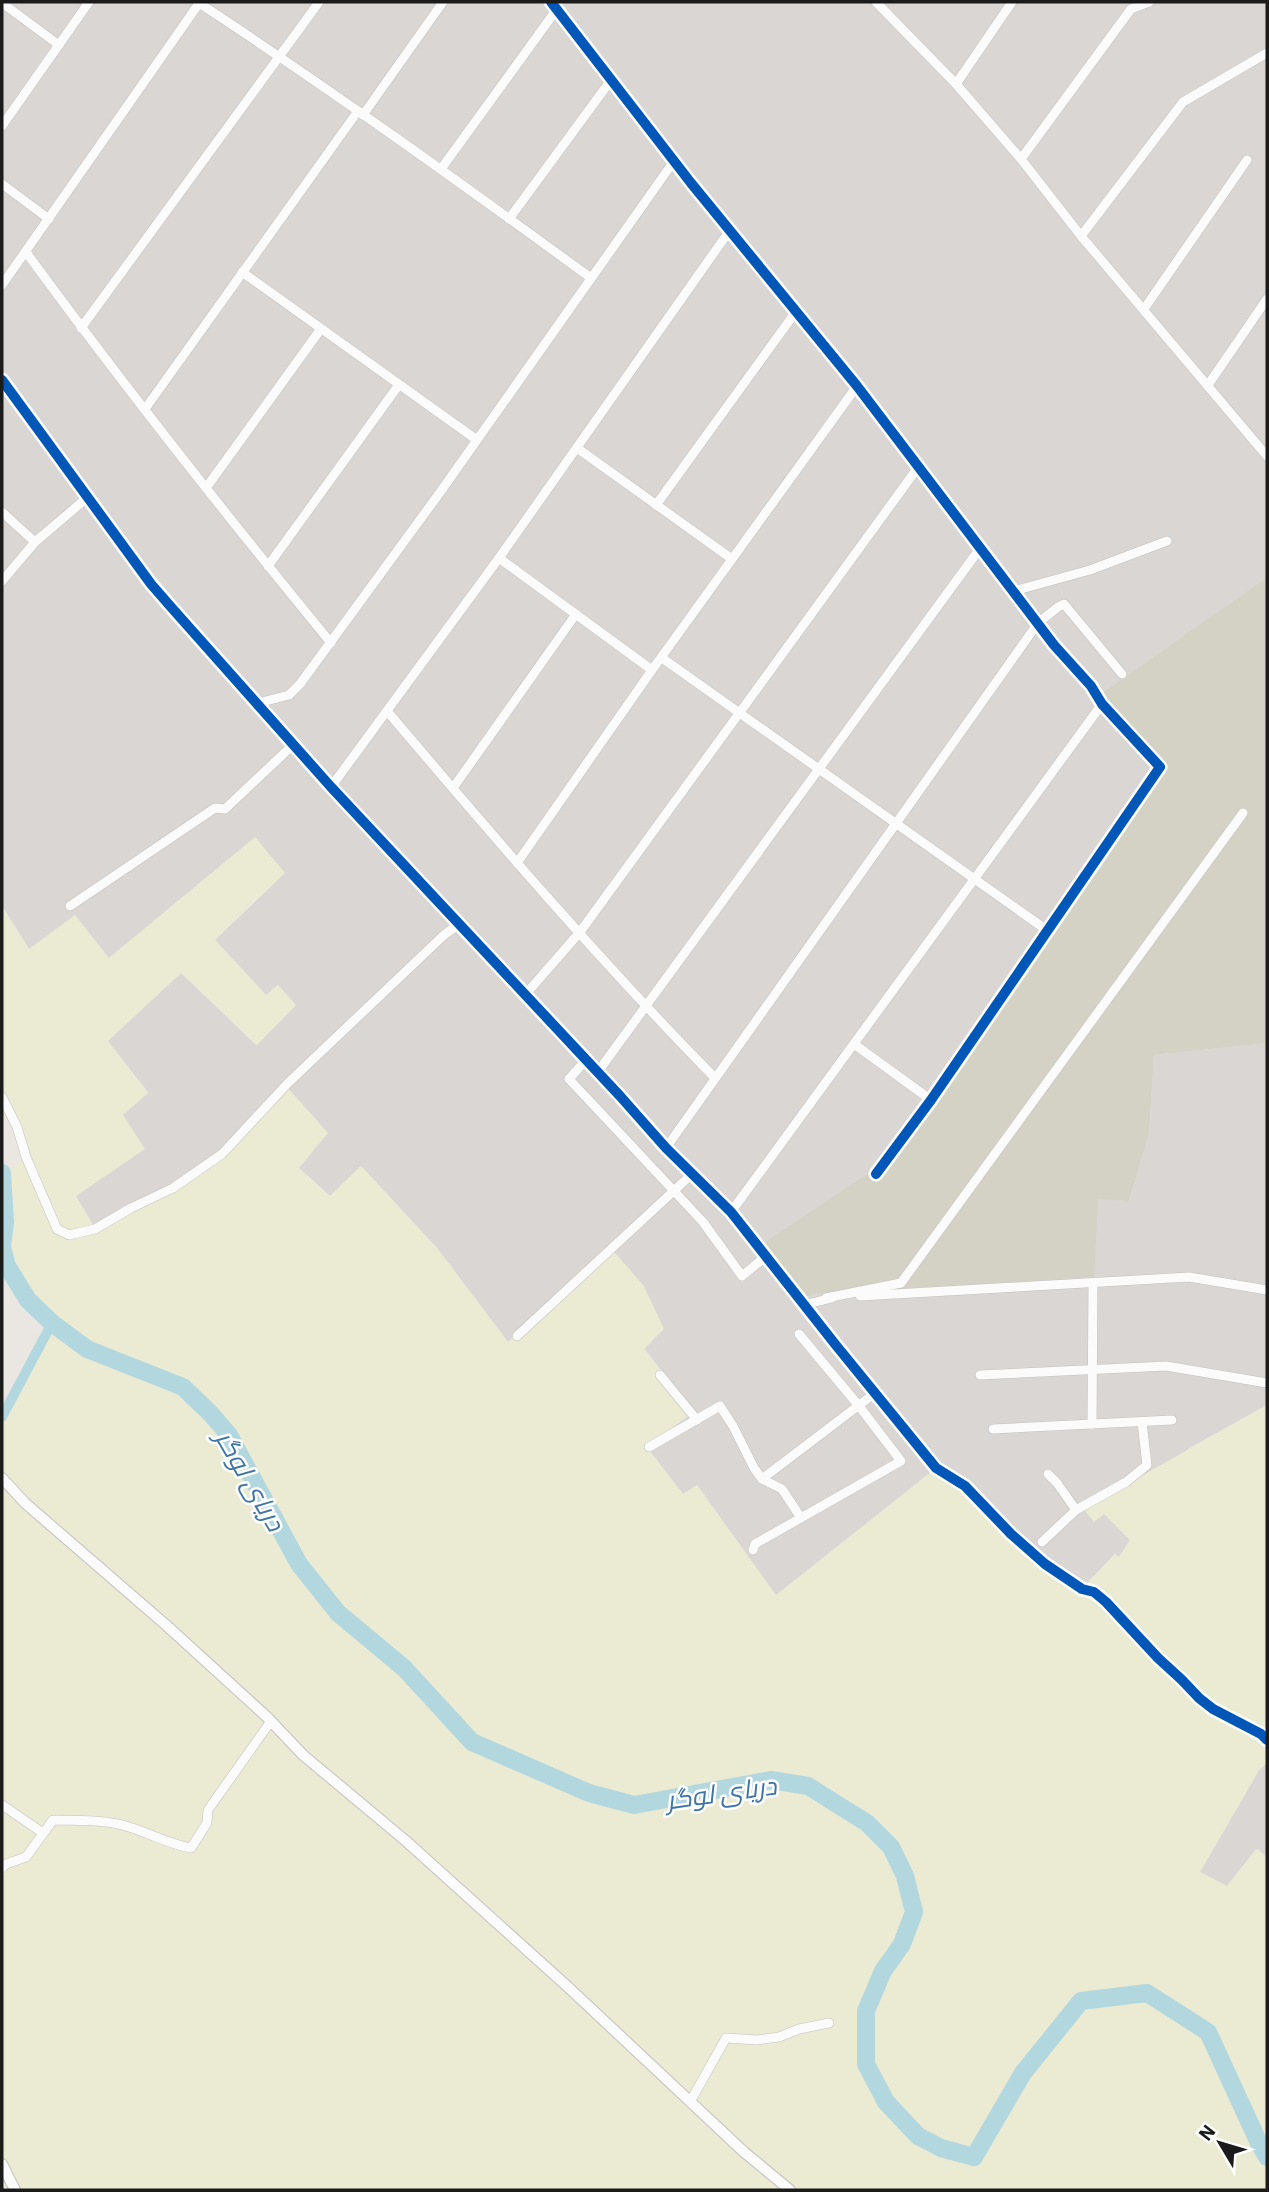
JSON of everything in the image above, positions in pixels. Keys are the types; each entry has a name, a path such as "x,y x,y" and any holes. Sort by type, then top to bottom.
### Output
{"street":[{"path":"2,126 89,2"},
{"path":"81,328 318,2"},
{"path":"145,409 242,272 443,2"},
{"path":"876,2 956,84 1021,159 1081,236 1267,456"},
{"path":"885,11 892,2"},
{"path":"956,84 1012,2"},
{"path":"1021,159 1131,9 1149,2"},
{"path":"2,285 200,3 440,169 591,278"},
{"path":"2,4 59,45"},
{"path":"440,169 554,6 674,161 857,386 1038,624 1091,686 1102,704 1160,767 931,1100 876,1174"},
{"path":"1081,236 1183,102 1267,53"},
{"path":"509,219 611,79"},
{"path":"1144,309 1247,160"},
{"path":"258,703 289,695 300,684 674,161"},
{"path":"2,184 49,219"},
{"path":"331,787 499,558 730,230"},
{"path":"26,251 81,328 331,643"},
{"path":"242,272 477,440"},
{"path":"1208,385 1267,299"},
{"path":"656,505 797,310"},
{"path":"206,488 320,330"},
{"path":"2,380 151,584 258,703 292,746 456,926 666,1148 731,1212 936,1468 965,1486 1011,1534 1045,1564 1107,1602 1151,1651 1199,1698 1267,1740"},
{"path":"268,566 398,386"},
{"path":"517,863 857,386"},
{"path":"577,447 732,559"},
{"path":"524,995 580,932 919,466"},
{"path":"2,581 35,542 88,497"},
{"path":"2,512 35,542"},
{"path":"1014,591 1090,570 1167,541"},
{"path":"597,1073 981,547"},
{"path":"499,558 652,670"},
{"path":"666,1148 1038,624 1064,604 1122,674"},
{"path":"453,788 576,614"},
{"path":"662,658 1048,931"},
{"path":"731,1212 1102,704"},
{"path":"387,711 646,1008 715,1078"},
{"path":"69,906 215,808 225,809 292,746"},
{"path":"803,1305 901,1283 1243,813"},
{"path":"2,1097 17,1127 26,1157 57,1230 69,1236 95,1229 173,1188 222,1154 288,1083 456,926"},
{"path":"854,1044 931,1100"},
{"path":"585,1061 569,1079 675,1191 703,1223 742,1276 765,1257"},
{"path":"517,1336 692,1174"},
{"path":"826,1298 1189,1277 1267,1290"},
{"path":"1092,1424 1093,1283"},
{"path":"753,1550 755,1544 901,1461 799,1334"},
{"path":"980,1375 1167,1366 1267,1383"},
{"path":"660,1375 696,1420"},
{"path":"762,1479 875,1393"},
{"path":"649,1447 720,1406 754,1468 762,1479 782,1489 801,1518"},
{"path":"993,1429 1172,1420"},
{"path":"1042,1542 1076,1510 1126,1482 1147,1465 1142,1422"},
{"path":"1048,1474 1076,1510"},
{"path":"2,1478 25,1503 166,1625 271,1721 303,1755 437,1868 744,2152 790,2190"},
{"path":"2,1868 26,1857 53,1820 98,1821 129,1827 172,1845 191,1848 207,1822 208,1810 271,1721"},
{"path":"2,1805 43,1833"},
{"path":"690,2102 726,2038 757,2040 779,2037 799,2029 829,2023"},
{"path":"2,2164 15,2190"}],"shaded area":[{"path":"2,2 1267,2 1267,577 1099,695 1160,767 931,1100 873,1170 757,1247 800,1301 812,1294 1098,1198 1129,1201 1149,1134 1154,1055 1267,1043 1267,1405 1191,1447 1104,1513 1130,1540 1118,1558 1115,1554 1082,1589 937,1468 776,1596 697,1485 683,1494 645,1445 693,1412 644,1348 610,1247 508,1342 437,1248 361,1166 330,1196 299,1168 224,1155 95,1229 76,1196 122,1115 148,1092 107,1041 181,973 256,1045 296,1005 266,995 215,940 284,873 255,838 109,958 29,949 2,906"},
{"path":"1267,577 1267,1043 1154,1055 1149,1134 1129,1201 1098,1199 1094,1277 812,1294 800,1301 757,1247 873,1170 931,1100 1160,767 1099,695"},
{"path":"1267,1763 1267,1857 1256,1849 1227,1886 1200,1872 1259,1770"}],"green space":[{"path":"255,837 285,873 215,940 266,995 278,985 296,1005 257,1045 181,973 108,1041 148,1093 123,1115 145,1149 76,1196 95,1228 193,1178 287,1087 328,1133 299,1168 330,1196 361,1166 437,1248 508,1342 610,1247 644,1286 664,1329 644,1349 694,1412 646,1446 683,1494 697,1485 776,1595 936,1468 946,1473 1011,1534 1082,1588 1115,1554 1119,1557 1130,1540 1104,1514 1094,1522 1083,1509 1267,1405 1267,1763 1259,1770 1200,1872 1227,1886 1257,1849 1267,1857 1267,2190 2,2190 2,1417 52,1323 28,1300 7,1266 2,1247 5,1222 3,1176 26,1157 2,1097 2,906 29,949 75,915 109,958"}],"waterway":[{"name":"دریای لوگر","path":"2,1173 5,1222 2,1247 7,1266 28,1300 52,1323 87,1349 183,1387 211,1414 229,1435 299,1564 338,1613 404,1668 472,1742 589,1793 634,1805 771,1780 808,1786 867,1823 891,1847 905,1876 914,1912 902,1944 883,1971 866,2011 866,2064 886,2102 918,2136 941,2148 974,2157 1023,2073 1081,2001 1147,1993 1208,2032 1267,2157"},
{"path":"2,1417 52,1323"}],"cycle path":[{"path":"551,2 691,183 857,386 1054,645 1091,686 1102,704 1160,767 931,1100 876,1174"},
{"path":"2,380 151,584 331,787 666,1148 731,1212 936,1468 965,1486 1011,1534 1045,1564 1082,1589 1094,1592 1106,1602 1199,1698 1267,1740"}]}
